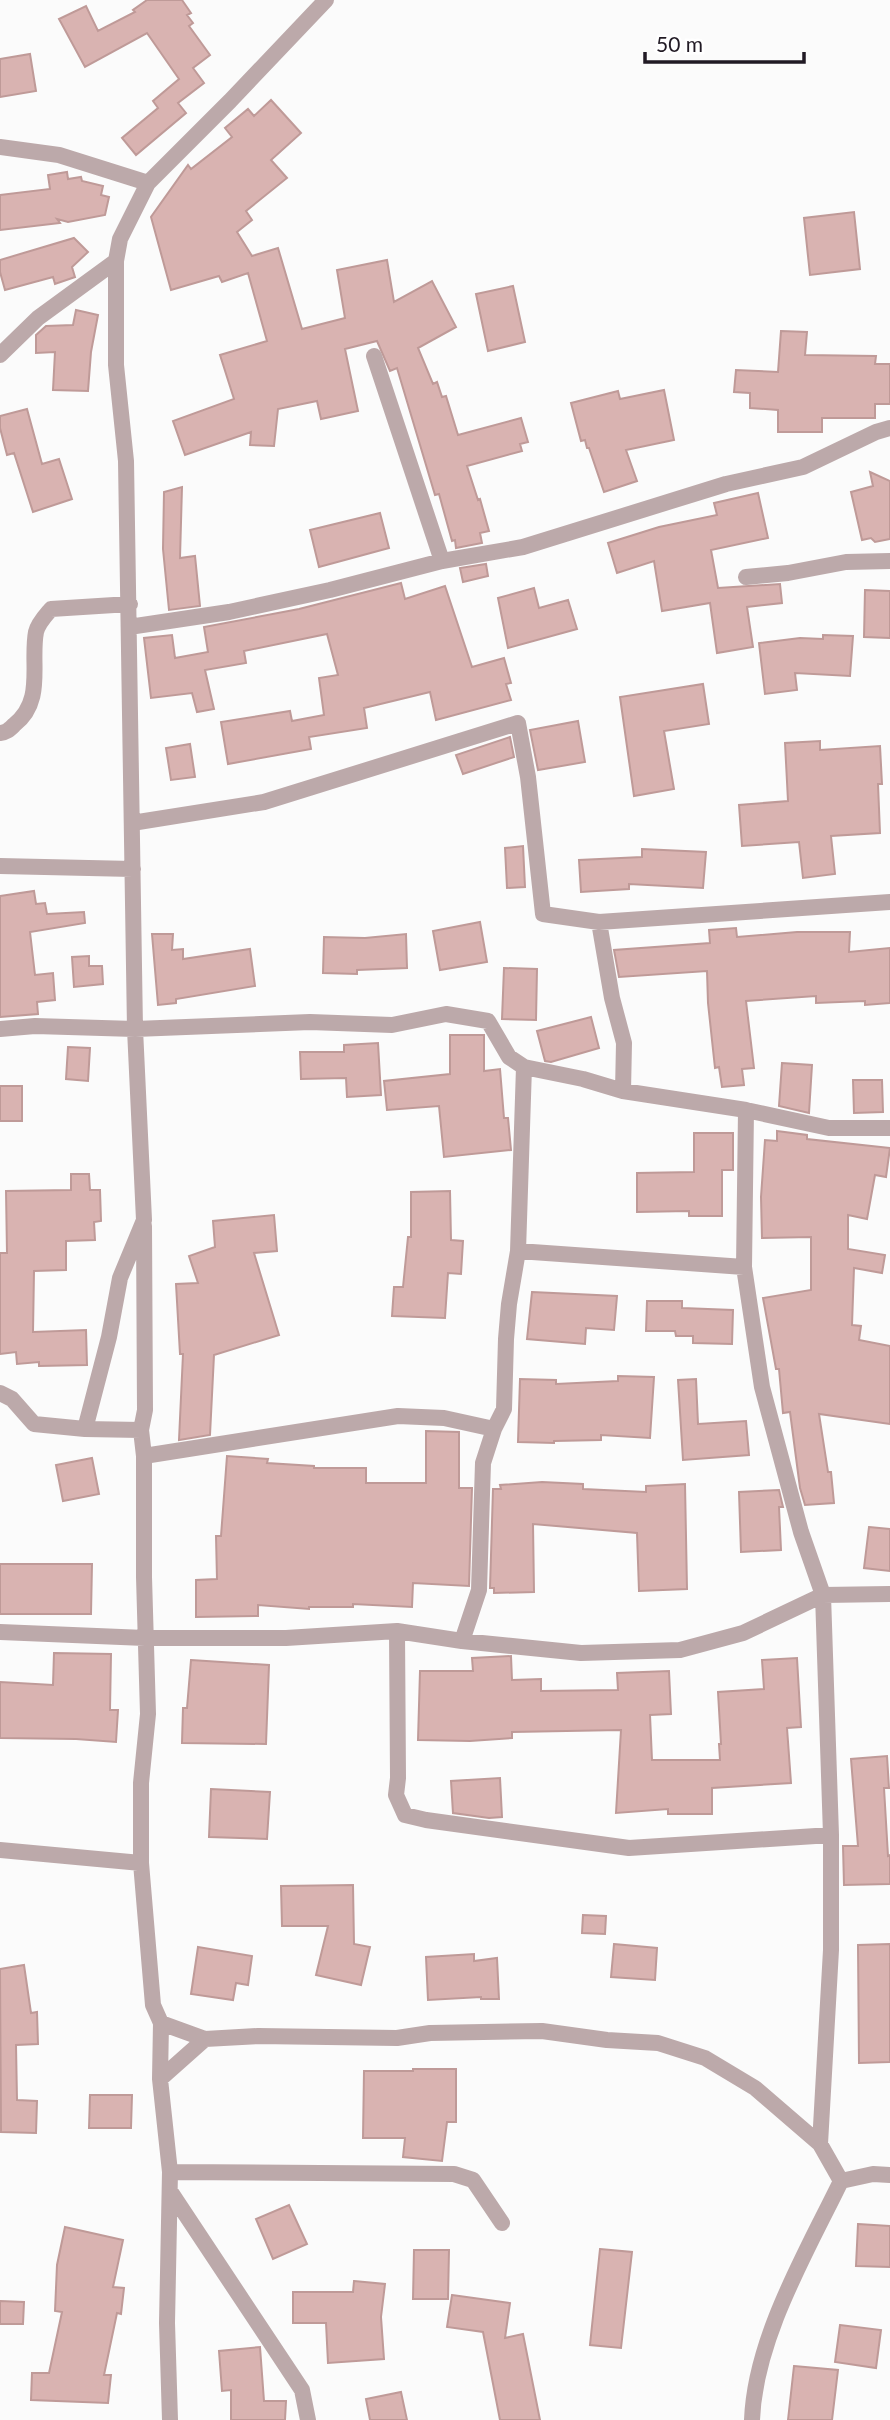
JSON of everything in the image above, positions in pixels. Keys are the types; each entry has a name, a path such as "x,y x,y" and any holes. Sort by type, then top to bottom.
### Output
{"street":[{"path":"170,2420 167,2323 170,2172 160,2079 161,2023 153,2005 141,1863 141,1783 148,1714 144,1456 141,1430 145,1410 144,1220 135,1029 126,461 116,365 116,261 120,239 148,183 326,0"},
{"path":"0,148 59,155 148,183"},
{"path":"0,355 38,318 116,261"},
{"path":"374,356 442,561"},
{"path":"129,627 229,612 330,590 442,561 523,547 726,484 803,467 890,428"},
{"path":"746,577 788,573 846,562 890,561"},
{"path":"0,733 6,732 20,720 29,708 34,687 36,630 51,609 130,604"},
{"path":"132,823 264,802 518,723 528,778 543,914 599,922 890,902"},
{"path":"0,866 134,869"},
{"path":"599,922 612,998 624,1043 623,1091"},
{"path":"0,1029 35,1026 135,1029 310,1022 392,1025 446,1014 488,1021 509,1057 524,1067 583,1079 623,1091 746,1110 829,1128 890,1128"},
{"path":"462,1641 480,1590 483,1462 504,1409 506,1339 518,1251 524,1067"},
{"path":"746,1110 744,1266 762,1387 801,1532 823,1595 831,1835 829,2013 820,2144"},
{"path":"85,1429 120,1278 144,1220"},
{"path":"518,1251 744,1266"},
{"path":"0,1393 12,1399 34,1424 85,1429 141,1430"},
{"path":"144,1456 398,1416 444,1418 494,1429"},
{"path":"0,1632 145,1638 286,1638 397,1631 462,1641 581,1653 680,1650 743,1633 823,1595 890,1594"},
{"path":"397,1631 396,1795 405,1815 629,1849 831,1835"},
{"path":"0,1850 141,1863"},
{"path":"161,2023 205,2039 258,2036 397,2038 430,2033 542,2031 607,2040 658,2043 705,2058 755,2088 820,2144 841,2181"},
{"path":"160,2079 205,2039"},
{"path":"873,2174 890,2161"},
{"path":"170,2172 454,2174 473,2180 502,2223"},
{"path":"841,2181 873,2174 890,2175"},
{"path":"752,2420 754,2390 785,2293 841,2181"},
{"path":"170,2191 302,2390 308,2420"}],"building":[{"path":"147,0 182,0 191,13 187,15 193,23 189,26 210,55 193,68 204,83 178,103 186,113 136,155 122,138 158,108 153,101 179,79 147,33 85,67 59,19 86,6 98,31 135,12 133,10"},
{"path":"30,54 36,91 0,97 0,59"},
{"path":"271,100 301,133 271,160 287,178 246,211 252,220 237,232 252,256 278,248 302,329 345,318 337,270 387,260 394,302 432,281 456,327 418,348 433,384 437,382 442,397 446,396 458,435 521,418 528,442 520,444 522,451 467,466 489,531 480,533 482,543 456,548 455,540 452,541 439,494 435,495 397,368 390,371 377,341 345,349 358,411 321,419 317,401 278,409 274,446 250,445 251,432 185,455 173,421 234,399 220,355 267,341 248,273 222,282 219,276 171,290 151,217 188,165 191,169 232,137 225,128 248,109 254,116"},
{"path":"67,172 68,179 81,177 82,181 103,186 101,195 109,197 105,215 68,222 57,219 60,223 0,230 0,195 50,189 48,175"},
{"path":"854,212 860,269 810,275 804,218"},
{"path":"74,238 88,252 72,267 75,277 55,284 53,277 5,290 0,260"},
{"path":"513,286 525,342 488,351 476,294"},
{"path":"76,310 98,315 91,352 88,391 53,390 55,352 36,353 36,335 46,326 73,325"},
{"path":"781,331 807,332 805,355 876,356 875,364 890,364 890,404 875,404 875,418 822,418 822,432 778,432 778,410 750,408 750,393 734,392 736,370 778,372"},
{"path":"664,390 674,440 626,450 637,481 604,492 589,448 585,440 581,441 571,403 618,391 620,399"},
{"path":"27,409 42,464 59,459 72,499 33,512 14,453 7,455 0,428 0,416"},
{"path":"870,472 890,481 890,539 875,542 871,538 862,540 851,492 873,486"},
{"path":"182,487 180,558 195,556 200,606 169,610 163,549 164,492"},
{"path":"758,493 768,538 711,550 718,588 780,584 782,603 747,607 753,647 717,653 710,603 662,611 654,561 617,573 608,543 659,527 717,515 714,503"},
{"path":"380,513 389,548 319,567 310,530"},
{"path":"486,564 488,576 463,582 460,568"},
{"path":"401,583 405,599 445,586 472,667 504,658 511,683 506,684 511,700 436,720 430,692 364,708 367,728 309,737 311,749 228,764 221,722 290,711 292,721 324,715 319,678 338,675 327,634 244,651 246,663 205,670 214,709 197,712 192,693 151,698 144,638 172,635 175,658 208,652 204,627 299,609"},
{"path":"534,588 539,608 568,600 577,629 508,648 498,598"},
{"path":"865,590 890,591 890,638 864,637"},
{"path":"823,635 853,636 850,676 795,673 797,690 765,694 759,643 800,638 823,639"},
{"path":"703,684 709,724 664,731 674,789 634,796 620,697"},
{"path":"578,721 585,762 538,770 530,730"},
{"path":"510,737 514,757 463,774 456,755"},
{"path":"820,741 820,750 880,746 880,833 831,836 835,874 803,878 799,842 742,846 739,805 788,801 785,743"},
{"path":"190,744 195,777 171,780 166,748"},
{"path":"523,846 525,887 507,888 505,848"},
{"path":"642,849 706,852 703,888 629,884 629,889 581,892 579,860 642,857"},
{"path":"34,891 36,904 45,903 47,914 84,912 85,923 30,932 35,975 53,973 55,1000 37,1002 38,1014 0,1017 0,896"},
{"path":"480,922 487,962 440,970 433,931"},
{"path":"736,928 737,937 797,932 850,932 849,952 890,948 890,1003 816,1003 816,996 746,1001 754,1068 742,1069 744,1085 722,1087 719,1067 715,1068 707,971 619,977 614,950 710,943 709,930"},
{"path":"152,934 173,934 172,950 183,949 183,959 250,949 255,986 176,999 176,1003 158,1005"},
{"path":"406,934 407,968 357,970 357,974 323,973 324,937 365,938"},
{"path":"89,956 89,966 102,966 103,984 74,987 72,957"},
{"path":"504,968 537,969 536,1020 502,1019"},
{"path":"591,1017 599,1048 551,1062 545,1061 537,1031"},
{"path":"450,1035 484,1035 484,1071 500,1069 504,1118 508,1118 511,1150 444,1157 439,1106 387,1110 384,1081 450,1074"},
{"path":"378,1043 381,1095 347,1097 346,1078 301,1079 300,1052 344,1052 344,1045"},
{"path":"68,1047 90,1048 88,1081 66,1079"},
{"path":"782,1063 812,1065 809,1113 779,1106"},
{"path":"853,1080 882,1080 883,1112 854,1113"},
{"path":"0,1086 22,1086 22,1121 0,1121"},
{"path":"777,1131 807,1135 807,1139 890,1148 886,1177 875,1175 867,1219 848,1215 848,1249 885,1255 882,1273 854,1268 852,1325 861,1326 859,1340 890,1346 890,1424 819,1414 828,1472 831,1472 834,1503 805,1505 800,1488 790,1412 783,1413 779,1369 776,1369 763,1298 811,1290 811,1237 762,1238 761,1197 765,1140 777,1141"},
{"path":"694,1133 733,1133 733,1170 722,1170 722,1216 689,1216 689,1211 637,1212 637,1173 694,1172"},
{"path":"71,1174 89,1174 90,1190 100,1190 101,1221 94,1222 95,1240 66,1241 66,1270 34,1271 33,1332 86,1330 87,1365 39,1366 39,1362 17,1364 16,1352 0,1354 0,1253 7,1253 6,1191 71,1190"},
{"path":"450,1191 451,1240 463,1241 461,1274 448,1273 445,1318 392,1316 394,1287 403,1287 408,1237 411,1237 411,1192"},
{"path":"274,1215 277,1251 254,1253 279,1335 214,1355 210,1435 179,1440 183,1354 180,1354 176,1284 198,1283 189,1256 215,1247 213,1221"},
{"path":"532,1292 617,1296 614,1330 586,1328 585,1344 527,1339"},
{"path":"647,1301 682,1301 682,1308 733,1310 732,1344 693,1343 693,1336 676,1336 675,1331 646,1331"},
{"path":"618,1376 654,1377 650,1438 601,1435 601,1440 518,1442 520,1379 556,1380 556,1384 618,1381"},
{"path":"696,1379 698,1424 746,1421 749,1455 683,1460 678,1380"},
{"path":"426,1431 459,1432 459,1488 472,1488 469,1586 413,1583 412,1607 353,1604 353,1607 309,1609 258,1605 258,1616 196,1617 196,1580 217,1579 216,1536 221,1536 227,1456 268,1459 267,1463 314,1468 366,1468 366,1483 426,1483"},
{"path":"92,1458 99,1494 63,1501 56,1465"},
{"path":"542,1482 583,1484 583,1489 646,1492 646,1486 685,1484 687,1589 639,1591 637,1533 533,1524 534,1592 494,1593 494,1588 490,1588 493,1489 501,1489 500,1485"},
{"path":"779,1490 783,1507 779,1507 781,1550 741,1552 739,1492"},
{"path":"869,1527 890,1529 890,1571 864,1568"},
{"path":"0,1564 92,1564 91,1614 0,1614"},
{"path":"54,1653 111,1654 110,1710 118,1710 116,1742 0,1738 0,1682 53,1685"},
{"path":"511,1656 512,1680 541,1679 541,1691 618,1690 617,1673 669,1671 671,1714 650,1715 652,1760 720,1760 718,1692 764,1689 762,1660 797,1658 801,1727 787,1728 791,1783 712,1788 712,1814 668,1814 668,1809 616,1813 621,1730 512,1732 512,1738 470,1741 418,1740 420,1671 473,1671 472,1658"},
{"path":"191,1660 269,1665 266,1744 182,1743 183,1708 187,1708"},
{"path":"887,1756 889,1788 884,1788 890,1884 844,1885 843,1846 858,1846 851,1759"},
{"path":"500,1778 502,1817 453,1813 451,1781"},
{"path":"211,1789 270,1792 267,1839 209,1837"},
{"path":"353,1885 354,1944 370,1947 361,1985 316,1975 328,1926 282,1926 281,1886"},
{"path":"583,1915 606,1916 605,1934 582,1933"},
{"path":"614,1944 657,1948 655,1980 611,1977"},
{"path":"890,1944 890,2062 859,2063 858,1945"},
{"path":"198,1947 252,1956 248,1985 236,1983 233,2000 191,1994"},
{"path":"474,1954 474,1961 497,1958 499,1999 481,1997 428,2000 426,1957"},
{"path":"24,1965 31,2013 37,2012 38,2044 16,2045 17,2100 37,2101 36,2133 1,2132 0,1969"},
{"path":"456,2069 456,2122 447,2122 442,2161 403,2157 405,2138 363,2138 364,2071"},
{"path":"90,2095 132,2095 131,2128 89,2128"},
{"path":"289,2205 307,2244 273,2259 256,2219"},
{"path":"858,2224 890,2226 890,2267 856,2266"},
{"path":"65,2227 123,2240 113,2287 124,2288 121,2314 117,2313 104,2375 111,2375 108,2403 31,2400 32,2373 49,2373 62,2312 55,2311 57,2265"},
{"path":"600,2249 632,2252 621,2348 590,2345"},
{"path":"414,2250 449,2250 448,2299 413,2299"},
{"path":"354,2281 385,2284 381,2317 384,2359 328,2363 326,2323 293,2323 293,2292 353,2292"},
{"path":"452,2295 510,2303 505,2338 523,2334 540,2420 500,2420 483,2332 447,2327"},
{"path":"0,2301 24,2302 23,2324 0,2324"},
{"path":"840,2325 881,2330 876,2368 835,2362"},
{"path":"260,2347 264,2401 286,2401 285,2420 231,2420 231,2390 222,2391 219,2351"},
{"path":"794,2366 838,2370 832,2420 788,2420"},
{"path":"401,2392 407,2420 370,2420 366,2399"}]}
